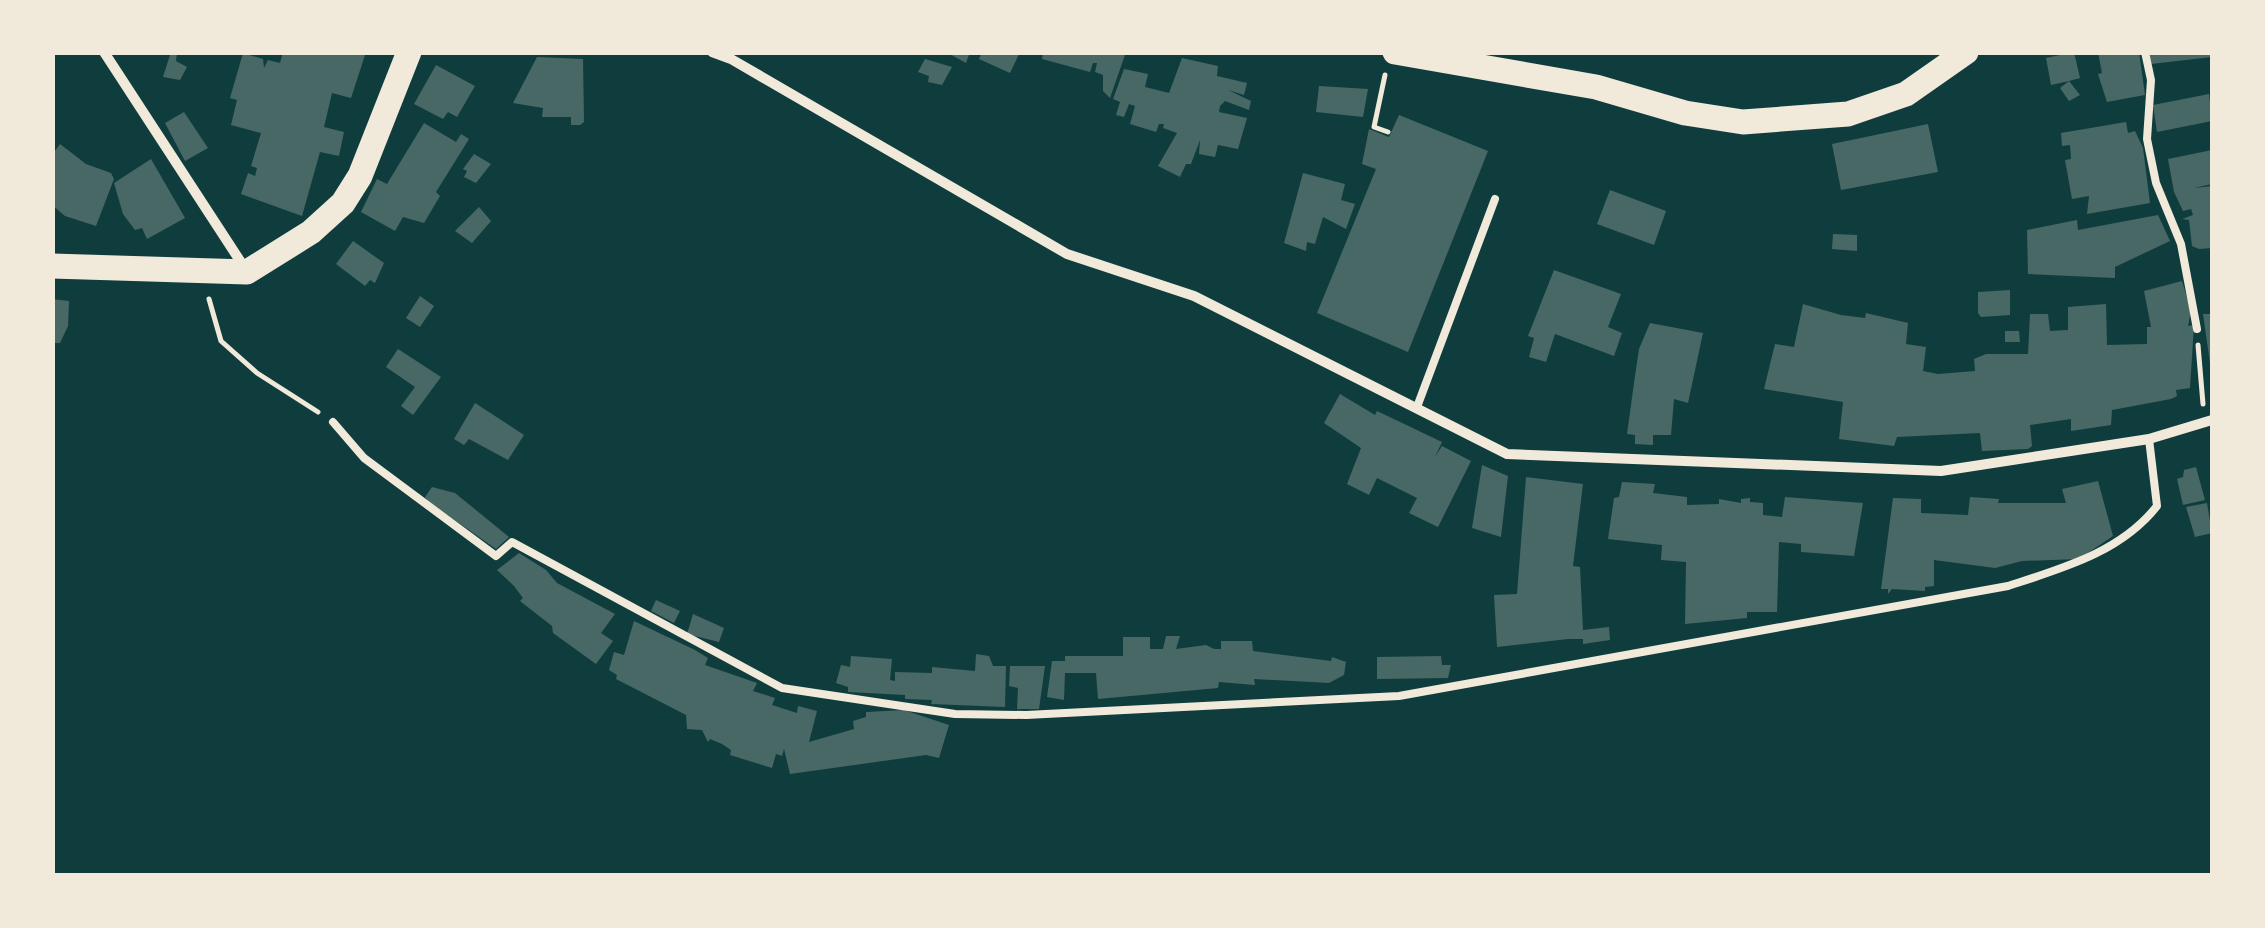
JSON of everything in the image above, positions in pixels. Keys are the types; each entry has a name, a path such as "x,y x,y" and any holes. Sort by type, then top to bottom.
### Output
{"main road":[{"path":"52,266 247,272 311,232 344,202 360,176 409,52"},
{"path":"1400,59 1596,86 1685,113 1743,122 1848,114 1906,94 1966,52"}],"street":[{"path":"104,52 247,272"},
{"path":"712,52 731,59 1067,254 1194,296 1507,454 1940,471 2149,438 2208,421"}],"lane":[{"path":"2145,52 2151,80 2150,154 2156,183 2181,244 2196,330"},
{"path":"1417,408 1495,200"},
{"path":"333,422 364,458 496,556 512,542 782,688 955,714 1026,715 1398,696 2008,586 2070,566 2137,531 2157,506 2149,438"}],"path":[{"path":"1388,132 1374,127 1400,59"},
{"path":"201,270 221,341 257,373 333,422"},
{"path":"2196,330 2208,421"}],"building":[{"path":"171,52 177,53 176,61 187,67 180,80 163,77"},
{"path":"283,52 366,52 351,98 332,93 324,127 344,132 339,156 320,152 302,216 241,194 248,173 255,176 257,168 251,166 261,133 231,125 237,100 230,98 243,53 263,59 264,68 268,60 280,63"},
{"path":"946,52 970,52 966,63"},
{"path":"982,52 1020,52 1010,73 979,59"},
{"path":"1043,52 1126,52 1110,98 1103,91 1103,75 1095,72 1097,63 1093,63 1090,72 1042,59"},
{"path":"2074,52 2080,78 2051,85 2046,58"},
{"path":"2098,52 2139,52 2145,95 2107,102 2098,74 2102,73"},
{"path":"2149,52 2212,52 2212,57 2151,64"},
{"path":"537,57 583,59 584,122 580,125 571,125 571,117 542,117 543,108 513,103"},
{"path":"1182,58 1218,66 1217,76 1247,83 1244,95 1228,90 1251,101 1249,110 1225,101 1220,106 1219,112 1247,118 1238,149 1218,145 1215,157 1199,154 1200,140 1191,164 1186,164 1180,177 1158,166 1177,133 1163,128 1164,124 1159,124 1156,132 1130,124 1135,106 1129,104 1124,117 1116,115 1120,102 1113,99 1124,69 1148,74 1145,87 1169,93"},
{"path":"925,59 952,67 942,85 928,82 929,76 918,72"},
{"path":"436,65 475,86 457,117 448,112 443,119 414,104"},
{"path":"2069,81 2080,95 2069,101 2060,88"},
{"path":"1319,86 1368,89 1363,117 1316,112"},
{"path":"2209,94 2212,121 2157,132 2153,105"},
{"path":"184,112 208,148 185,161 165,123"},
{"path":"1399,115 1488,151 1408,352 1317,313 1376,169 1362,164 1369,129 1389,137"},
{"path":"2126,122 2128,133 2135,131 2143,148 2150,203 2087,214 2089,196 2072,199 2065,160 2071,159 2070,145 2062,146 2061,133"},
{"path":"424,123 456,142 461,134 469,139 436,192 440,196 424,223 403,217 395,231 361,212 377,179 387,184"},
{"path":"1928,124 1938,172 1841,190 1832,144"},
{"path":"60,144 86,164 111,173 114,179 96,226 65,216 52,205 52,155"},
{"path":"2212,150 2212,184 2194,188 2212,186 2212,248 2199,249 2192,246 2189,220 2182,219 2193,215 2191,209 2183,211 2174,192 2168,159"},
{"path":"474,154 491,164 476,183 464,177 467,171 463,169"},
{"path":"151,159 185,218 147,239 142,228 135,230 123,214 114,183"},
{"path":"1303,173 1345,184 1341,200 1355,204 1346,229 1323,217 1315,244 1307,242 1306,251 1284,243"},
{"path":"1610,190 1666,211 1654,245 1597,224"},
{"path":"479,207 491,221 472,243 455,231"},
{"path":"2158,215 2170,241 2115,267 2115,278 2028,274 2027,230 2077,220 2078,230"},
{"path":"1833,234 1857,235 1857,251 1832,249"},
{"path":"353,241 384,263 375,283 370,280 365,286 336,264"},
{"path":"1554,270 1621,294 1608,327 1622,333 1614,356 1555,334 1546,362 1529,357 1534,338 1528,336"},
{"path":"2182,281 2191,311 2188,326 2194,325 2190,388 2176,390 2177,396 2171,399 2112,410 2111,425 2071,431 2071,419 2030,425 2032,446 2028,449 1982,451 1980,433 1897,437 1894,446 1839,439 1843,402 1764,389 1775,344 1794,347 1803,304 1841,315 1865,318 1866,313 1908,323 1906,344 1926,347 1923,371 1938,374 1975,371 1974,359 1986,354 2028,354 2030,314 2048,314 2050,331 2068,330 2068,307 2106,304 2107,345 2147,344 2147,327 2151,327 2144,291"},
{"path":"2010,290 2010,315 1981,317 1978,292"},
{"path":"420,296 434,306 420,327 406,318"},
{"path":"52,299 69,301 68,326 60,343 52,343"},
{"path":"2203,314 2212,314 2212,363 2210,363"},
{"path":"1650,323 1703,333 1688,403 1674,399 1671,435 1653,435 1653,445 1635,444 1635,435 1627,434 1639,349"},
{"path":"2005,331 2019,331 2020,342 2005,342"},
{"path":"398,349 441,377 413,415 401,406 415,387 386,367"},
{"path":"1340,394 1375,415 1377,411 1442,442 1435,457 1442,446 1471,461 1438,527 1409,513 1417,498 1377,478 1369,495 1347,484 1361,448 1324,423"},
{"path":"475,403 524,435 508,460 469,439 464,445 454,439"},
{"path":"1482,465 1508,476 1501,537 1472,528"},
{"path":"2196,467 2205,500 2183,505 2177,479 2183,477 2184,470"},
{"path":"1526,477 1583,484 1573,566 1580,567 1583,630 1609,627 1610,640 1583,644 1583,639 1568,639 1497,647 1494,595 1517,594"},
{"path":"2098,481 2113,536 2079,559 2022,561 1995,568 1934,560 1934,586 1925,587 1925,591 1892,589 1888,594 1888,589 1881,589 1893,498 1921,499 1921,513 1968,515 1970,497 1999,499 1998,503 2066,503 2062,489"},
{"path":"1622,482 1655,484 1653,493 1687,497 1687,505 1719,504 1719,499 1741,503 1741,499 1750,498 1750,502 1763,503 1763,515 1782,517 1785,497 1863,503 1854,556 1801,552 1801,544 1779,542 1777,612 1747,612 1747,618 1685,624 1686,562 1661,560 1662,545 1608,539 1614,498 1619,497"},
{"path":"432,487 455,493 509,537 496,549 429,502 425,497"},
{"path":"2207,503 2212,533 2195,537 2186,507"},
{"path":"519,553 546,570 557,583 615,614 601,633 613,641 596,664 553,633 552,626 520,601 523,598 497,570"},
{"path":"656,600 680,611 674,623 651,611"},
{"path":"693,614 724,628 719,642 687,634"},
{"path":"634,621 708,658 705,665 757,683 753,691 775,698 772,705 797,713 798,706 817,711 809,742 854,729 853,721 866,717 866,712 904,710 949,725 939,758 926,755 790,774 784,749 782,756 776,754 772,768 730,755 731,750 722,744 710,739 708,742 702,730 687,729 686,715 616,679 617,675 609,670 614,652 624,655"},
{"path":"1166,636 1180,636 1176,649 1206,645 1221,649 1221,641 1252,641 1253,651 1331,661 1332,657 1346,662 1344,675 1329,683 1254,679 1255,685 1219,682 1218,688 1098,699 1096,673 1065,673 1064,700 1047,697 1052,661 1065,661 1065,656 1123,656 1123,637 1150,637 1150,649 1163,649"},
{"path":"976,654 989,656 993,666 1006,666 1005,707 931,704 932,700 905,699 905,695 848,692 848,687 836,683 841,665 850,667 851,656 892,659 890,680 895,681 895,672 932,673 932,667 975,671"},
{"path":"1441,656 1442,665 1451,665 1448,678 1377,679 1377,657"},
{"path":"1010,666 1045,666 1039,709 1017,709 1018,688 1009,686"}]}
